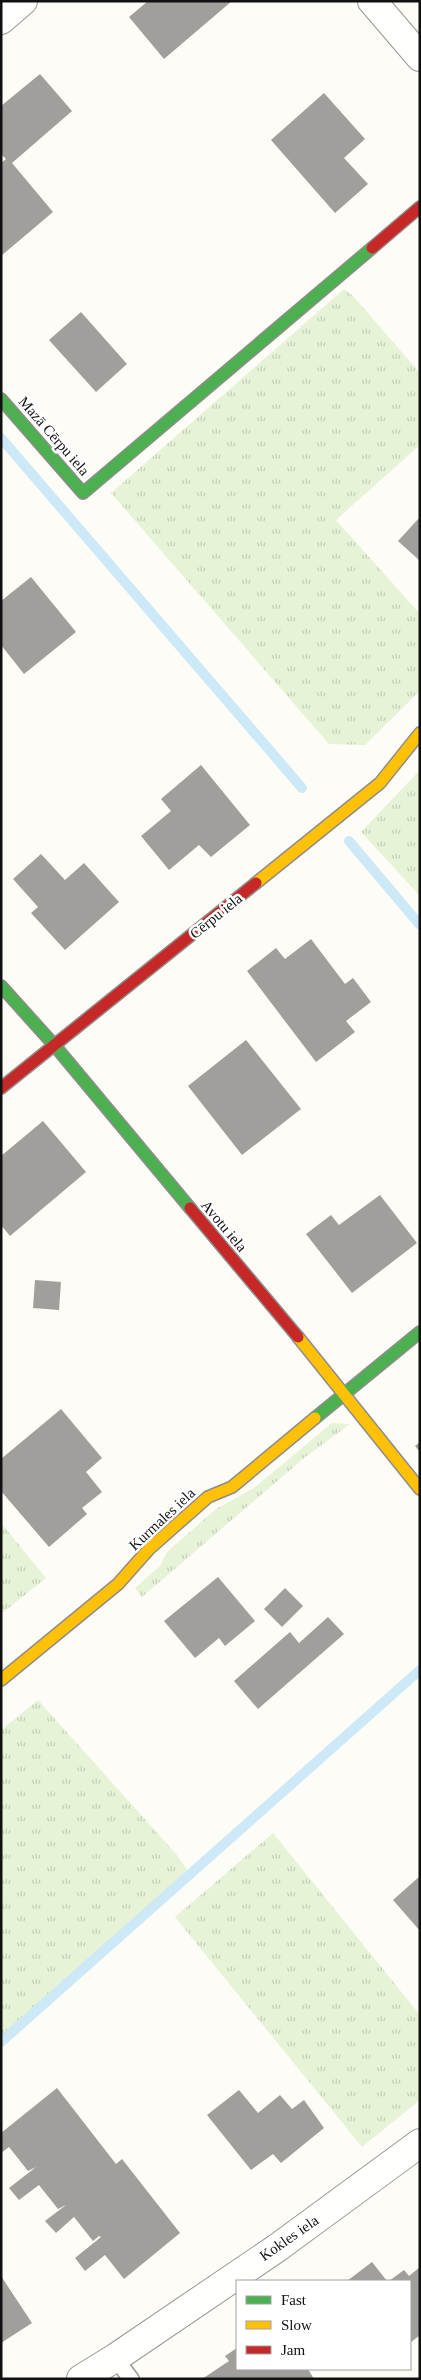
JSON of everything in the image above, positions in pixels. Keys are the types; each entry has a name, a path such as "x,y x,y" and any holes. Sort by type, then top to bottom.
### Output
{"street":[{"path":"1,20 23,1"},
{"path":"372,1 420,57"},
{"name":"Mazā Cērpu iela","path":"1,399 83,493 420,207"},
{"name":"Cērpu iela","path":"1,1088 380,783 420,733"},
{"name":"Avotu iela","path":"1,986 55,1046 345,1393 420,1489"},
{"name":"Kurmales iela","path":"1,1680 118,1584 149,1549 208,1497 232,1487 420,1332"},
{"name":"Kokles iela","path":"81,2379 123,2368 277,2248 420,2143"}],"green space":[{"path":"344,289 353,296 420,373 420,445 336,520 420,614 420,691 365,745 329,744 111,493"},
{"path":"420,770 420,896 361,832"},
{"path":"332,1423 350,1424 304,1458 142,1597 135,1588 160,1566 167,1552 216,1509 254,1488"},
{"path":"1,1523 46,1578 1,1614"},
{"path":"38,1700 176,1854 193,1878 1,2038 1,1730"},
{"path":"273,1833 420,2015 420,2100 362,2147 175,1917"}],"building":[{"path":"148,1 232,1 164,59 129,17"},
{"path":"40,74 72,111 12,163 53,212 1,256 1,163 6,159 1,154 1,106"},
{"path":"324,93 365,139 344,158 368,184 335,213 271,140"},
{"path":"81,312 127,364 96,392 49,340"},
{"path":"420,517 420,561 398,541"},
{"path":"31,577 76,632 24,674 1,645 1,601"},
{"path":"201,765 250,825 211,857 199,845 169,870 141,836 171,811 161,799"},
{"path":"41,854 65,880 84,863 119,902 65,950 31,913 38,907 13,879"},
{"path":"311,939 345,984 353,978 371,1002 346,1021 355,1032 316,1062 247,971 276,948 285,959"},
{"path":"246,1040 301,1109 242,1155 188,1086"},
{"path":"43,1121 86,1172 10,1236 1,1225 1,1156"},
{"path":"380,1195 417,1243 352,1293 306,1234 331,1215 339,1225"},
{"path":"35,1280 61,1282 59,1310 33,1308"},
{"path":"61,1409 102,1458 86,1472 102,1492 82,1508 87,1514 49,1547 1,1491 1,1459"},
{"path":"420,1442 420,1452 415,1446"},
{"path":"218,1577 255,1621 225,1646 219,1638 195,1658 164,1621"},
{"path":"285,1588 303,1606 282,1627 264,1609"},
{"path":"328,1617 344,1634 258,1709 234,1681 290,1632 299,1643"},
{"path":"420,1876 420,1931 393,1900"},
{"path":"57,2088 116,2164 122,2159 180,2233 124,2279 105,2255 85,2271 75,2258 101,2237 99,2236 93,2241 74,2217 56,2233 45,2221 66,2205 58,2209 39,2185 19,2200 9,2188 36,2167 28,2171 9,2147 1,2153 1,2133"},
{"path":"239,2090 258,2113 280,2095 292,2109 304,2100 324,2128 281,2163 273,2154 251,2170 207,2115"},
{"path":"372,2262 386,2280 348,2280"},
{"path":"420,2267 420,2335 411,2342 411,2280 390,2280 404,2270 409,2276"},
{"path":"1,2276 32,2323 1,2343"},
{"path":"236,2349 236,2370 309,2370 314,2379 202,2379 229,2361 225,2356"}],"waterway":[{"path":"1,438 302,788"},
{"path":"349,841 420,925"},
{"path":"1,2042 420,1670"}],"traffic: fast":[{"path":"1,399 83,493 372,248"},
{"path":"1,986 55,1046 190,1208"},
{"path":"315,1418 420,1332"}],"traffic: slow":[{"path":"256,883 380,783 420,733"},
{"path":"298,1337 420,1489"},
{"path":"1,1680 118,1584 149,1549 208,1497 232,1487 315,1418"}],"traffic: jam":[{"path":"372,248 420,207"},
{"path":"1,1088 256,883"},
{"path":"190,1208 298,1337"}]}
